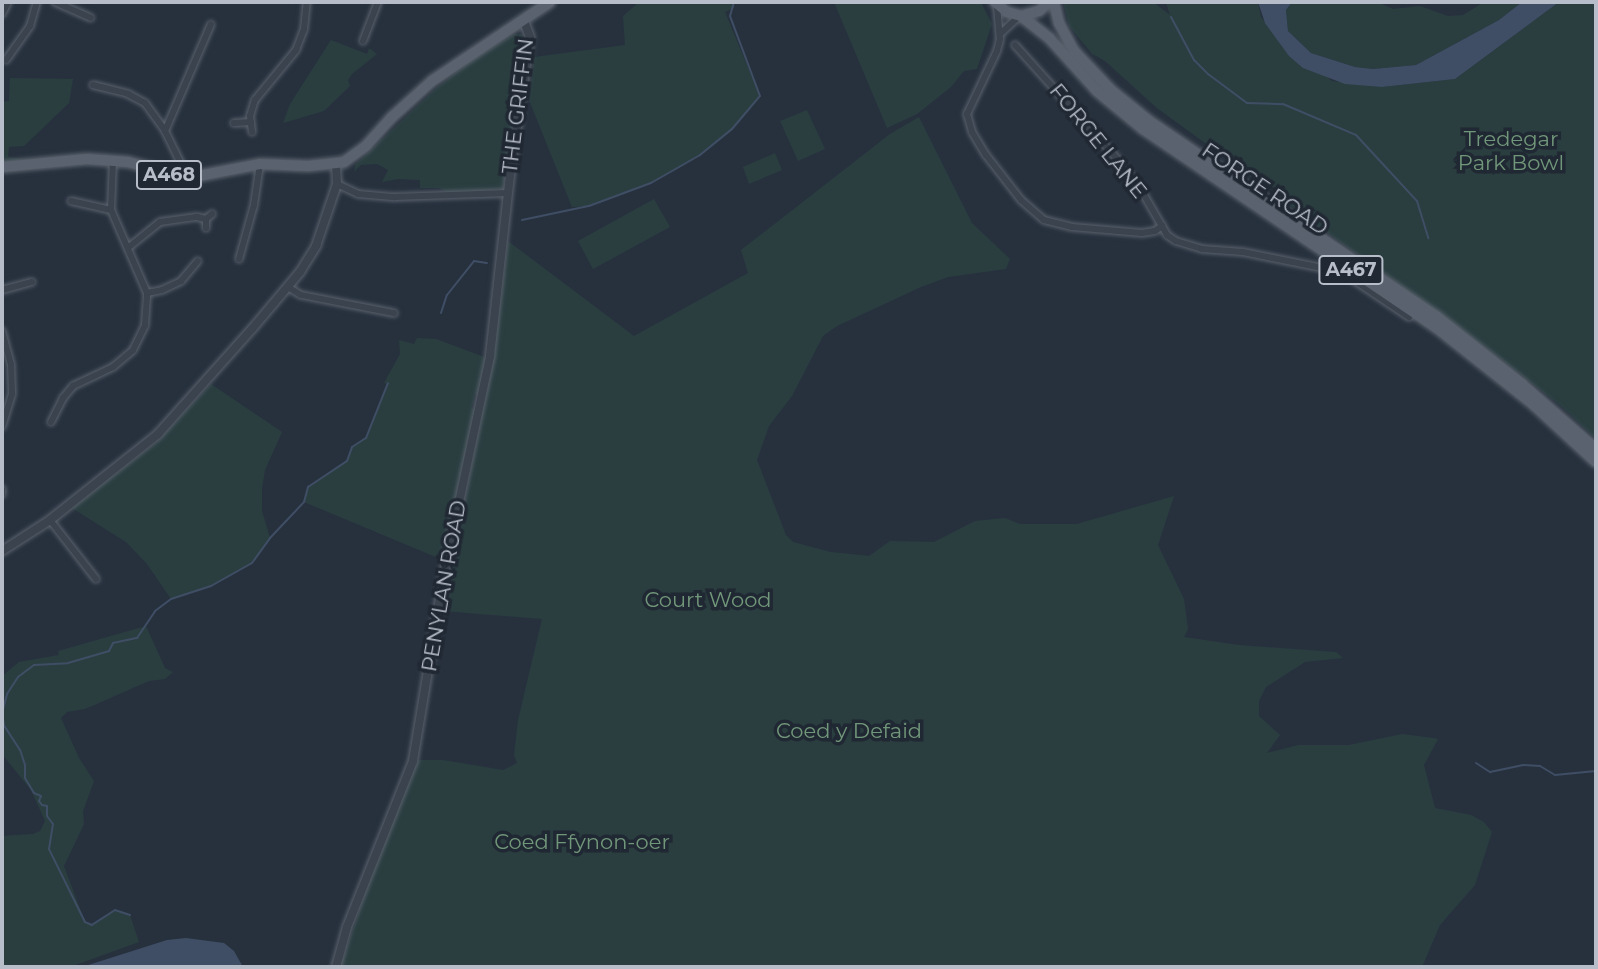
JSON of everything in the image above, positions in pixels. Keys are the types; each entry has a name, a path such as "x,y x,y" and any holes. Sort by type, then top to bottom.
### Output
{"main road":[{"path":"336,163 352,157 432,81 550,2"},
{"path":"1020,16 1039,11 1052,2"},
{"name":"FORGE ROAD","path":"1052,2 1059,23 1074,51 1112,91 1149,121 1436,316 1522,384 1596,449"},
{"name":"FORGE ROAD","path":"995,3 1020,16 1051,39 1097,91 1143,129 1437,328 1534,405 1596,461"},
{"name":"A468","path":"2,167 57,160 113,161 188,178 260,164 336,163"}],"street":[{"path":"2,14 8,2"},
{"path":"6,60 30,26 37,2"},
{"path":"55,2 91,18"},
{"path":"252,132 255,100 296,50 304,29 307,2"},
{"path":"363,41 378,2"},
{"path":"995,3 1000,34 997,51 967,114 972,132 986,155 1021,200 1044,220 1063,226 1142,233 1162,226"},
{"path":"1000,34 1020,16"},
{"name":"THE GRIFFIN","path":"508,193 530,37 523,19"},
{"path":"165,131 211,24"},
{"name":"FORGE LANE","path":"1015,45 1031,58 1076,116 1119,161 1140,188 1167,235 1176,241 1202,249 1243,251 1342,272 1409,317"},
{"path":"93,85 128,94 145,103 165,131 188,178"},
{"path":"234,123 251,122"},
{"path":"51,422 63,398 74,386 113,367 133,350 145,325 146,293 129,247 111,210 113,161"},
{"path":"2,551 50,520 158,434 288,287 316,246 337,184 336,163"},
{"path":"239,258 254,205 260,164"},
{"path":"337,184 358,194 395,197 508,193"},
{"name":"PENYLAN ROAD","path":"337,967 347,927 413,761 444,573 490,356 508,193"},
{"path":"71,201 111,210"},
{"path":"129,247 160,222 209,217 206,228"},
{"path":"146,293 162,290 181,281 198,261"},
{"path":"2,290 32,282"},
{"path":"288,287 301,295 394,313"},
{"path":"2,331 11,363 12,394 2,426"},
{"path":"50,520 96,579"}],"green space":[{"path":"639,2 732,2 734,8 725,12 760,96 732,129 700,155 651,183 589,206 572,207 529,100 534,57 625,45 623,16"},
{"path":"834,2 981,2 992,24 977,69 964,71 951,87 917,114 887,128"},
{"name":"Tredegar Park Bowl","path":"1063,2 1153,2 1170,15 1166,2 1258,2 1261,17 1272,31 1332,81 1382,87 1455,79 1559,2 1596,2 1596,439 1561,406 1496,356 1157,108 1105,61 1092,54 1069,26"},
{"path":"1292,2 1377,2 1393,9 1420,6 1448,16 1463,15 1484,2 1522,2 1499,20 1416,65 1373,69 1355,67 1311,53 1288,31 1286,10"},
{"path":"514,34 522,34 525,43 503,189 449,193 439,188 420,188 420,180 398,179 382,182 388,170 377,164 361,165 354,172 355,165 435,89 473,59"},
{"path":"331,40 367,54 369,48 377,54 352,74 348,80 350,86 324,111 283,123 290,104"},
{"path":"10,78 73,79 69,103 24,146 9,147 8,157 46,161 2,167 2,102 9,101"},
{"path":"807,110 825,149 798,161 780,121"},
{"path":"919,117 972,223 1010,259 1006,269 948,277 921,287 837,326 823,336 792,396 769,426 757,460 786,535 793,542 831,552 869,556 890,541 934,542 975,521 1005,518 1020,524 1077,524 1174,496 1158,545 1184,599 1188,629 1184,637 1239,645 1336,652 1343,658 1305,662 1266,687 1259,701 1259,716 1280,735 1267,753 1299,745 1349,745 1402,734 1438,739 1424,765 1435,808 1471,815 1484,822 1492,832 1475,885 1440,925 1422,967 340,967 383,842 418,760 443,760 503,770 517,763 514,755 518,720 542,619 443,611 495,349 508,241 634,336 748,273 741,250 890,134"},
{"path":"775,153 782,170 749,184 743,167"},
{"path":"654,199 670,227 593,269 578,241"},
{"path":"417,338 436,339 487,358 480,395 475,394 472,408 476,410 443,560 304,502 308,487 347,461 352,447 366,438 387,384 384,383 400,354 399,340 414,344"},
{"path":"211,384 282,432 265,470 262,489 262,511 270,538 252,563 211,586 171,599 147,564 126,542 72,508 156,443"},
{"path":"146,626 165,668 173,672 165,679 149,681 85,709 67,712 61,718 79,758 94,781 83,811 84,824 64,866 85,922 93,925 115,910 130,915 139,942 70,967 2,967 2,836 33,834 40,831 45,821 31,790 2,754 2,676 19,662 59,655 58,651"}],"water":[{"path":"1258,2 1292,2 1286,10 1288,31 1311,53 1355,67 1373,69 1416,65 1499,20 1522,2 1559,2 1455,79 1382,87 1345,84 1303,68 1289,56 1265,23"},
{"path":"186,938 224,943 234,951 243,967 82,967 167,940"}],"waterway":[{"path":"522,220 589,206 651,183 700,155 732,129 760,96 730,16 734,2"},
{"path":"1171,17 1194,60 1247,103 1283,104 1356,135 1417,201 1428,238"},
{"path":"441,313 447,295 474,261 487,263"},
{"path":"130,915 115,910 92,925 85,922 49,849 53,824 47,816 47,806 42,805 39,801 41,796 34,793 25,778 25,765 20,750 4,725 2,713 7,694 18,677 34,665 68,663 109,651 113,643 137,638 155,611 171,599 211,586 252,563 270,538 304,502 308,487 347,461 352,447 366,438 388,383"},
{"path":"1476,763 1490,772 1523,765 1540,766 1555,775 1596,771"}],"park label":[{"name":"Court Wood","path":"708,600"},
{"name":"Coed y Defaid","path":"849,731"},
{"name":"Coed Ffynon-oer","path":"582,842"}]}
